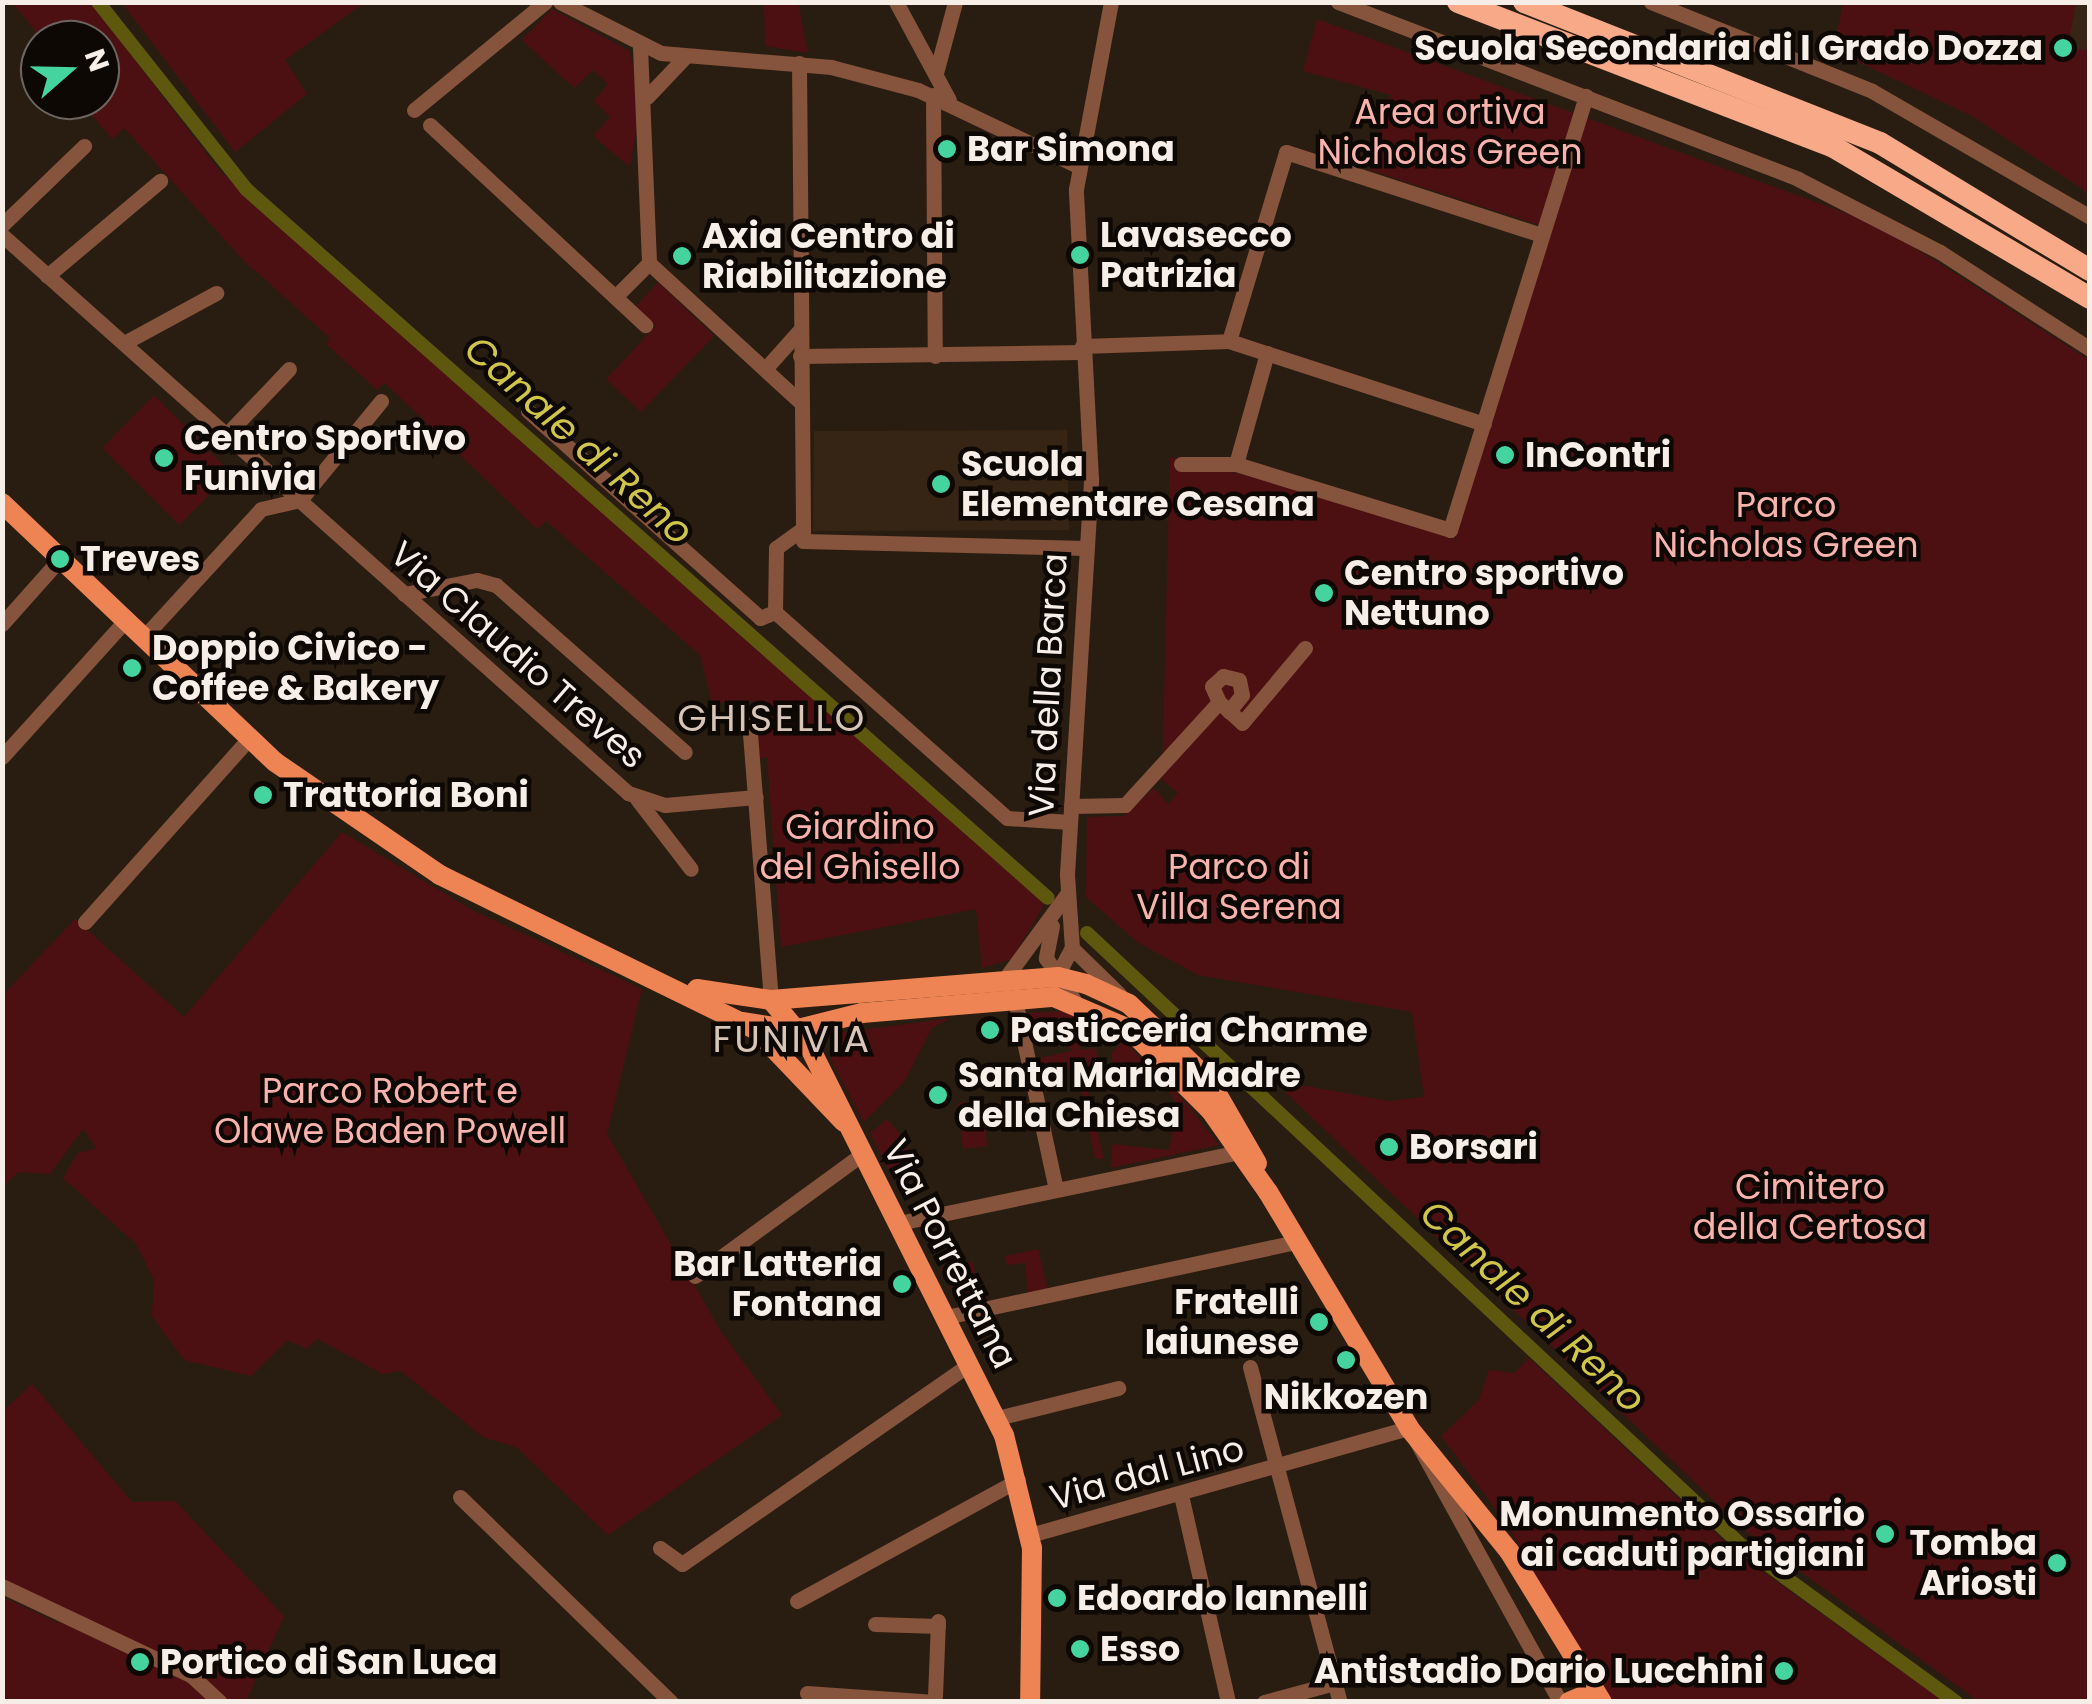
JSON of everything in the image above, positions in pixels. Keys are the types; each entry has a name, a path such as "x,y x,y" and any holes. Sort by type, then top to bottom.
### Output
{"highway":[{"path":"1458,2 1832,146 2090,298"},
{"path":"1524,2 1880,144 2090,270"}],"main road":[{"path":"2,503 248,741 440,875 681,986 771,1000 1058,977 1129,1004 1226,1100 1268,1192 1409,1428 1536,1596 1575,1699"},
{"name":"Via Porrettana","path":"681,986 742,1022 790,1057 844,1122"},
{"path":"742,1022 799,1029 862,1013 1026,999 1074,1000 1129,1030 1239,1152 1268,1192"},
{"name":"Via Porrettana","path":"771,1000 799,1029 997,1418 1018,1480 1030,1535 1030,1702"}],"street":[{"path":"414,110 545,2"},
{"path":"560,2 640,47 686,57 800,63 950,100 1078,166"},
{"path":"896,2 950,100"},
{"path":"936,74 956,2"},
{"name":"Via della Barca","path":"1072,948 1067,894 1086,548 1078,166 1111,2"},
{"path":"1338,2 1586,96 1868,212 2090,349"},
{"path":"1650,2 1888,99 2090,217"},
{"path":"922,47 946,41"},
{"path":"615,297 649,262 648,98 640,47"},
{"path":"922,47 935,356"},
{"path":"648,98 686,57"},
{"path":"800,63 799,531 806,544 1086,548"},
{"path":"1181,464 1236,464 1450,530 1586,96"},
{"path":"430,125 645,325"},
{"path":"2,224 84,146"},
{"path":"1228,341 1286,152 1542,235"},
{"path":"47,276 160,182"},
{"name":"Via Claudio Treves","path":"2,235 229,432 275,478 637,799 691,870"},
{"path":"649,262 800,401"},
{"path":"124,344 216,293"},
{"path":"765,369 799,331"},
{"path":"800,356 935,356 1228,341 1484,424"},
{"path":"1236,464 1267,353"},
{"path":"229,432 289,369"},
{"path":"260,509 300,500 310,481 381,402"},
{"path":"528,412 760,618 775,612"},
{"path":"142,639 260,509 275,478 310,481"},
{"path":"799,531 776,548 775,612 1007,818 1126,805 1224,706 1242,723 1305,648"},
{"path":"2,624 60,559"},
{"path":"404,594 478,580 496,586 685,752"},
{"path":"2,757 124,622"},
{"path":"749,721 771,1000"},
{"path":"86,922 248,741"},
{"name":"Via Claudio Treves","path":"637,799 665,806 756,797"},
{"name":"Via della Barca","path":"1004,980 1054,918 1067,894"},
{"name":"Via della Barca","path":"1054,918 1046,958 1074,1000"},
{"path":"1056,1189 1026,999 1058,977 1072,948 1129,1004"},
{"path":"898,1223 1239,1152"},
{"path":"695,1276 862,1154"},
{"path":"946,1317 1297,1242"},
{"path":"660,1548 682,1564 970,1364"},
{"name":"Via dal Lino","path":"1250,1367 1340,1702"},
{"name":"Via Porrettana","path":"997,1418 1118,1388"},
{"path":"1409,1428 1575,1699"},
{"name":"Via dal Lino","path":"1030,1535 1278,1470 1409,1428"},
{"path":"797,1601 1018,1480"},
{"path":"1181,1495 1228,1702"},
{"path":"460,1497 671,1702"},
{"path":"2,1586 192,1676 220,1702"},
{"path":"808,1693 935,1699 938,1623 874,1624"},
{"path":"1264,1702 1335,1683"}],"shaded area":[{"name":"Scuola Secondaria di I Grado Dozza","path":"2022,3 2089,3 2089,100"},
{"name":"Scuola Elementare Cesana","path":"1067,430 1069,530 813,531 814,431"}],"green space":[{"name":"Giardino del Ghisello","path":"12,3 91,3 104,20 26,20"},
{"path":"122,3 364,3 285,60 307,94 235,152"},
{"path":"764,3 798,3 808,53 765,46"},
{"path":"1843,3 2076,3 2068,47 2089,51 2089,193 1972,116 1833,50"},
{"path":"552,9 629,51 641,98 630,167 593,136 610,117 594,101 608,84 593,70 574,88 522,40"},
{"path":"1317,19 1881,226 2089,360 2089,1701 1978,1701 1748,1533 1286,1093 1295,1084 1389,1101 1424,1097 1412,1012 1198,975 1137,942 1086,897 1087,817 1124,816 1154,788 1168,804 1178,793 1162,780 1170,457 1371,506 1450,531 1458,544 1453,531 1549,228 1369,170 1391,95 1303,71"},
{"name":"Giardino del Ghisello","path":"120,41 219,170 1027,886 1044,905 1012,959 982,968 976,909 781,947 767,757 759,759 753,701 712,703 700,655 546,521 537,529 385,383 377,390 326,344 330,338 243,260 124,128 112,139 96,120 120,120"},
{"path":"658,282 714,336 641,412 606,379 656,326 636,306"},
{"name":"Centro Sportivo Funivia","path":"154,395 231,473 179,525 102,448"},
{"name":"Parco Robert e Olawe Baden Powell","path":"342,832 472,910 642,989 607,1134 722,1333 782,1415 608,1535 516,1447 483,1437 401,1371 383,1374 317,1339 306,1349 288,1340 251,1376 184,1360 152,1316 154,1280 136,1244 63,1178 78,1153 96,1148 83,1129 50,1174 18,1172 3,1187 3,995 75,919 184,1017"},
{"path":"1069,1011 1103,1026 1075,1026 1080,1050 1096,1048 1101,1079 1086,1082 1104,1159 1095,1159 1076,1067 1038,1076 1035,1059 1071,1051 1064,1018 1028,1025 1025,1013"},
{"path":"951,1018 932,1028 904,1082 864,1122 831,1060 838,1033"},
{"path":"1123,1040 1187,1104 1219,1145 1111,1168 1112,1144 1169,1150 1178,1108 1169,1091 1118,1083 1111,1054"},
{"path":"982,1101 987,1146 963,1149 958,1103"},
{"path":"887,1119 901,1135 913,1164 888,1169 870,1133"},
{"path":"1038,1249 1048,1291 1028,1295 1025,1263 1007,1265 1005,1256"},
{"path":"973,1262 983,1304 962,1308 941,1269"},
{"path":"1529,1358 1738,1554 1943,1701 1603,1701 1509,1527 1441,1436 1479,1400 1489,1370 1514,1373"},
{"path":"32,1384 132,1502 175,1501 284,1616 246,1701 3,1701 3,1597 60,1624 70,1615 3,1583 3,1411"}],"waterway":[{"name":"Canale di Reno","path":"98,2 246,189 1048,898"},
{"name":"Canale di Reno","path":"1087,933 1742,1546 1956,1702"}],"place":[{"name":"Scuola Secondaria di I Grado Dozza","path":"2063,48"},
{"name":"Bar Simona","path":"947,149"},
{"name":"Lavasecco Patrizia","path":"1080,255"},
{"name":"Axia Centro di Riabilitazione","path":"682,256"},
{"name":"InContri","path":"1505,455"},
{"name":"Centro Sportivo Funivia","path":"164,458"},
{"name":"Scuola Elementare Cesana","path":"941,484"},
{"name":"Treves","path":"60,559"},
{"name":"Centro sportivo Nettuno","path":"1324,593"},
{"name":"Doppio Civico - Coffee & Bakery","path":"132,668"},
{"name":"Trattoria Boni","path":"263,795"},
{"name":"Pasticceria Charme","path":"990,1030"},
{"name":"Santa Maria Madre della Chiesa","path":"938,1095"},
{"name":"Borsari","path":"1389,1147"},
{"name":"Bar Latteria Fontana","path":"902,1284"},
{"name":"Fratelli Iaiunese","path":"1319,1322"},
{"name":"Nikkozen","path":"1346,1360"},
{"name":"Monumento Ossario ai caduti partigiani","path":"1885,1534"},
{"name":"Tomba Ariosti","path":"2057,1563"},
{"name":"Edoardo Iannelli","path":"1057,1598"},
{"name":"Esso","path":"1080,1649"},
{"name":"Portico di San Luca","path":"140,1662"},
{"name":"Antistadio Dario Lucchini","path":"1784,1671"}],"district":[{"name":"GHISELLO","path":"772,718"},
{"name":"FUNIVIA","path":"792,1039"}],"park label":[{"name":"Area ortiva Nicholas Green","path":"1450,132"},
{"name":"Parco Nicholas Green","path":"1786,525"},
{"name":"Parco di Villa Serena","path":"1239,887"},
{"name":"Cimitero della Certosa","path":"1810,1207"}]}
